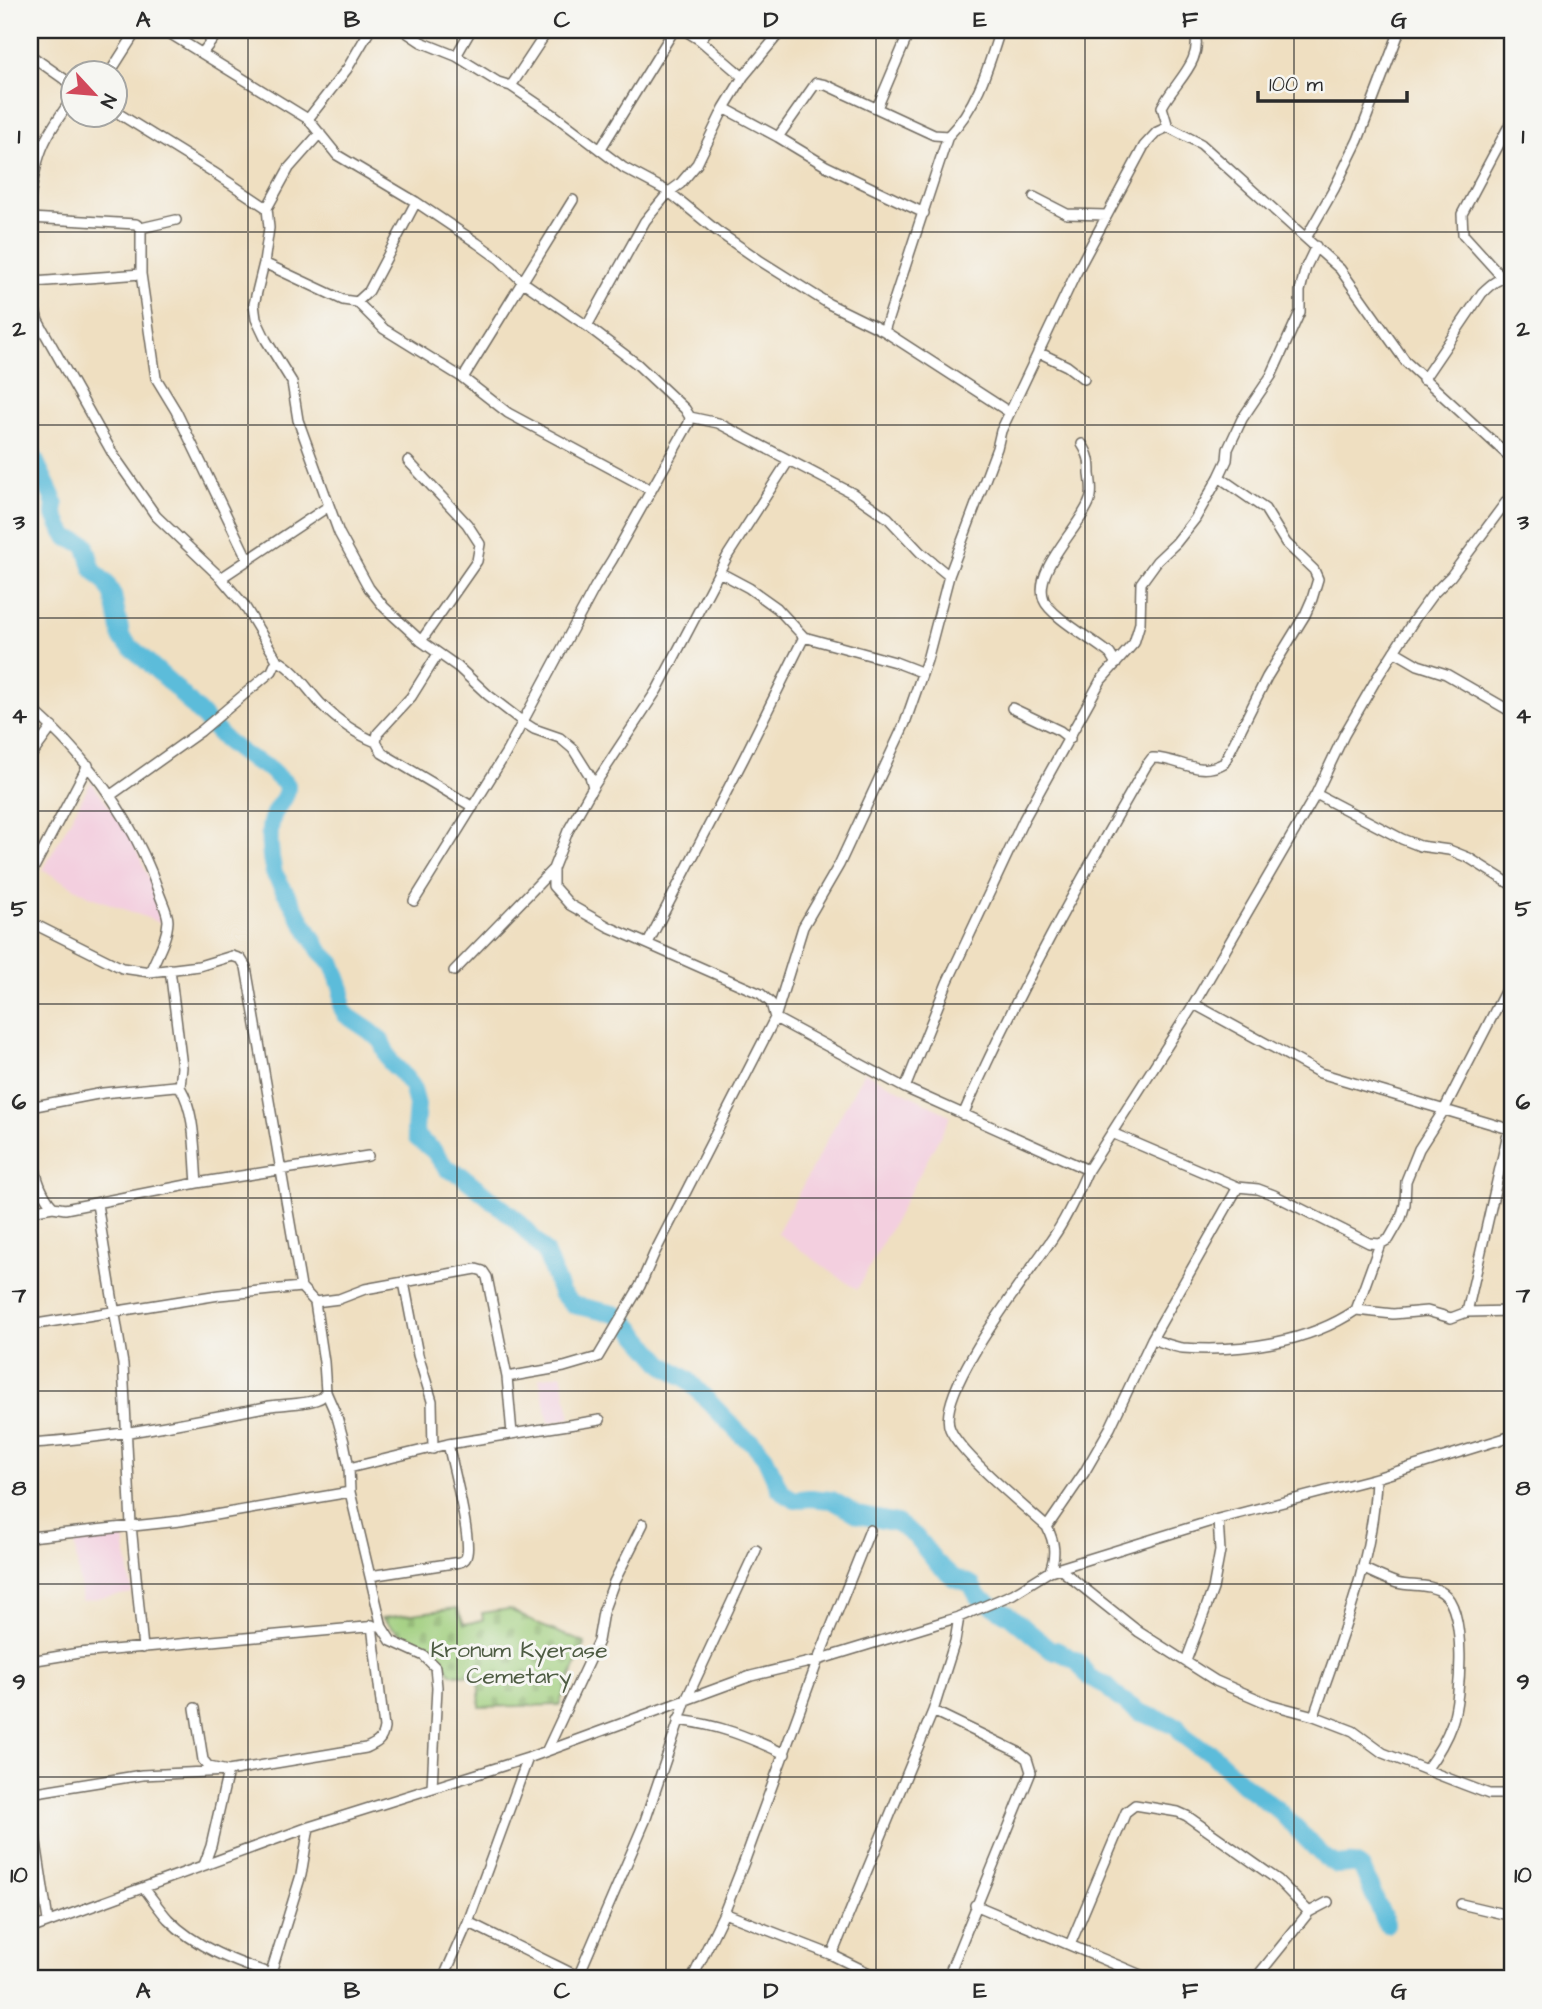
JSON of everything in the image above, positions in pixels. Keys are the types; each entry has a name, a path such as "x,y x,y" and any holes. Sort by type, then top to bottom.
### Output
{"street":[{"path":"118,60 137,30"},
{"path":"164,30 308,119 337,155 416,202 499,259 523,282 637,364 690,416 718,423 852,493 888,519 920,552 949,576"},
{"path":"203,52 220,30"},
{"path":"308,119 347,69 370,30"},
{"path":"403,30 421,42 456,56 498,82 511,86 624,167 669,192 717,231 759,260 829,304 884,331 1009,412"},
{"path":"456,56 471,30"},
{"path":"511,86 548,30"},
{"path":"600,150 674,30"},
{"path":"684,30 700,40 743,77"},
{"path":"700,40 708,30"},
{"path":"587,326 634,239 669,192 681,184 697,164 724,108 743,77 782,30"},
{"path":"877,108 910,30"},
{"path":"884,331 948,136 976,97 1000,30"},
{"path":"1194,30 1198,49 1191,65 1178,80 1162,107 1168,127 1201,144 1340,269 1406,362 1512,459"},
{"path":"1306,238 1358,140 1400,30"},
{"path":"30,55 60,76"},
{"path":"778,137 816,83 827,85 934,135 948,136"},
{"path":"724,108 826,166 924,213"},
{"path":"30,199 35,165 45,138 60,116"},
{"path":"1502,278 1463,234 1461,225 1462,214 1512,120"},
{"path":"130,121 267,208"},
{"path":"507,1377 564,1367 598,1357 640,1286 775,1018 803,927 839,865 905,723 927,660 949,576 1009,412 1106,215 1144,146 1157,132 1168,127"},
{"path":"320,132 289,168 267,208 269,228 254,304 256,319 266,340 292,382 299,420 339,533 369,588 384,607 421,641 458,667 523,722 560,738 573,749 590,776 593,787"},
{"path":"1034,197 1067,214 1106,215"},
{"path":"463,378 573,200"},
{"path":"357,302 369,291 416,202"},
{"path":"30,218 136,224 141,228"},
{"path":"141,228 176,220"},
{"path":"141,228 141,274 156,378 176,411 248,560"},
{"path":"905,1088 947,983 1024,819 1101,680 1134,643 1140,623 1141,583 1195,519 1227,460 1228,449 1242,419 1254,399 1263,391 1300,312 1300,291 1306,267 1316,246"},
{"path":"264,263 343,300 357,302 384,329 463,378 508,413 651,491"},
{"path":"141,274 34,282 30,289 38,321 114,456 156,516 221,578 244,605 277,660 299,676 320,703 362,736 376,742 382,753 473,807"},
{"path":"1423,380 1482,293 1502,278 1512,277"},
{"path":"1038,352 1067,366 1084,379"},
{"path":"414,901 523,722 595,587 689,423 690,416"},
{"path":"1082,444 1089,455 1091,498 1077,527 1059,548 1043,582 1044,599 1052,610 1110,654 1116,664"},
{"path":"454,971 552,869 568,831 593,787 657,690 739,536 789,460"},
{"path":"408,461 467,524 480,544 477,561 421,641"},
{"path":"963,1115 997,1039 1146,766 1152,758 1212,770 1224,763 1267,677 1312,599 1318,579 1314,570 1286,543 1259,503 1219,477"},
{"path":"1055,1570 1052,1538 1047,1527 964,1450 949,1427 951,1406 968,1363 1009,1298 1056,1234 1088,1170 1194,1004 1316,794 1344,735 1394,651 1424,606 1451,576 1512,494"},
{"path":"221,578 329,506"},
{"path":"719,572 749,587 778,608 804,637 895,662 921,672"},
{"path":"648,943 804,637"},
{"path":"1394,651 1418,665 1446,674 1512,712"},
{"path":"376,742 378,733 411,697 438,654"},
{"path":"111,795 201,731 272,671 277,660"},
{"path":"30,707 88,765 111,795 151,871 168,918 163,943 150,972"},
{"path":"1012,708 1070,739"},
{"path":"30,757 52,727"},
{"path":"30,875 88,765"},
{"path":"1316,794 1402,839 1420,846 1449,850 1469,858 1512,885"},
{"path":"552,869 553,886 570,905 609,927 761,994 771,1003 775,1018 905,1088 1088,1170"},
{"path":"30,922 122,968 150,972 199,966 232,956 242,959 246,967 302,1287 315,1301 326,1392 337,1417 349,1468 350,1492 370,1576 377,1626 384,1728 378,1743 366,1748 229,1771 142,1774 30,1793"},
{"path":"170,969 182,1067 180,1087 185,1096 193,1132 197,1183"},
{"path":"1152,1339 1181,1348 1252,1346 1298,1338 1338,1322 1356,1310 1380,1244 1389,1238 1401,1218 1406,1181 1419,1149 1444,1110 1512,978"},
{"path":"1194,1004 1321,1073 1511,1130 1467,1312"},
{"path":"30,1107 103,1093 180,1087"},
{"path":"1112,1133 1238,1187 1258,1189 1274,1195 1369,1243 1380,1244"},
{"path":"30,1141 38,1182 53,1207"},
{"path":"30,1211 97,1204 197,1183 368,1156"},
{"path":"1047,1527 1110,1428 1152,1339 1238,1187"},
{"path":"97,1204 123,1364 131,1525 143,1648"},
{"path":"315,1301 339,1299 365,1289 476,1269 482,1271 488,1277 507,1377 512,1434"},
{"path":"404,1282 418,1355 432,1401 433,1449"},
{"path":"30,1325 219,1295 302,1287"},
{"path":"1356,1310 1393,1314 1427,1311 1451,1318 1467,1312 1512,1311"},
{"path":"30,1443 104,1437 318,1399 326,1392"},
{"path":"349,1468 448,1444 600,1420"},
{"path":"30,1929 309,1827 528,1758 751,1676 817,1660 958,1617 1013,1594 1055,1570 1218,1519 1376,1478 1512,1436"},
{"path":"370,1576 465,1559 467,1553 464,1522 448,1444"},
{"path":"1314,1716 1349,1617 1362,1568 1375,1509 1376,1478"},
{"path":"30,1537 180,1521 350,1492"},
{"path":"1186,1661 1213,1589 1220,1551 1218,1519"},
{"path":"547,1749 598,1641 603,1612 614,1583 643,1524"},
{"path":"692,1979 723,1913 785,1754 817,1660 870,1530"},
{"path":"468,1922 580,1978 645,1821 686,1700 756,1550"},
{"path":"1362,1568 1397,1583 1435,1588 1446,1594 1454,1606 1460,1634 1453,1721 1442,1748 1426,1770"},
{"path":"1055,1570 1139,1632 1216,1681 1259,1700 1353,1731 1383,1753 1426,1770 1489,1794 1512,1794"},
{"path":"832,1955 933,1711 956,1641 958,1617"},
{"path":"30,1661 79,1653 377,1626"},
{"path":"377,1626 391,1641 425,1656 435,1667 438,1687 432,1788"},
{"path":"195,1708 203,1760 209,1767 229,1771"},
{"path":"933,1711 1018,1752 1027,1759 1031,1772 947,1979"},
{"path":"678,1720 713,1724 746,1735 785,1754"},
{"path":"443,1979 468,1922 528,1758"},
{"path":"204,1866 229,1771"},
{"path":"30,1803 48,1921"},
{"path":"1070,1945 1126,1812 1135,1805 1187,1816 1278,1880 1309,1912"},
{"path":"144,1888 169,1919 185,1933 228,1958 270,1976 301,1875 309,1827"},
{"path":"1260,1977 1309,1912 1328,1902"},
{"path":"1461,1904 1512,1916"},
{"path":"975,1905 1150,1979"},
{"path":"723,1913 832,1955 881,1979"}],"shaded area":[{"path":"91,782 129,833 151,883 161,923 89,896 43,870"},
{"path":"864,1072 951,1116 857,1290 777,1233"},
{"path":"561,1374 571,1418 549,1423 539,1378"},
{"path":"123,1532 132,1593 82,1601 74,1540"}],"green space":[{"name":"Kronum Kyerase Cemetary","path":"457,1608 464,1624 483,1620 482,1613 509,1609 537,1624 585,1643 559,1705 480,1707 478,1676 451,1674 440,1655 407,1640 382,1618"}],"waterway":[{"path":"30,450 52,496 54,513 62,530 68,538 85,544 93,570 113,595 122,639 174,686 225,740 244,755 268,768 287,785 286,794 271,822 270,852 274,873 320,951 333,964 342,989 342,1008 346,1015 381,1041 391,1063 412,1086 417,1105 417,1138 433,1150 447,1169 461,1175 517,1220 545,1252 561,1293 573,1305 623,1318 664,1365 687,1379 765,1457 779,1488 786,1495 795,1500 832,1500 858,1515 897,1523 915,1536 936,1562 954,1578 971,1584 978,1597 1010,1616 1052,1651 1056,1650 1077,1661 1089,1677 1105,1685 1139,1712 1177,1726 1183,1735 1210,1752 1243,1784 1278,1810 1324,1857 1337,1865 1351,1864 1360,1867 1386,1924"}]}
